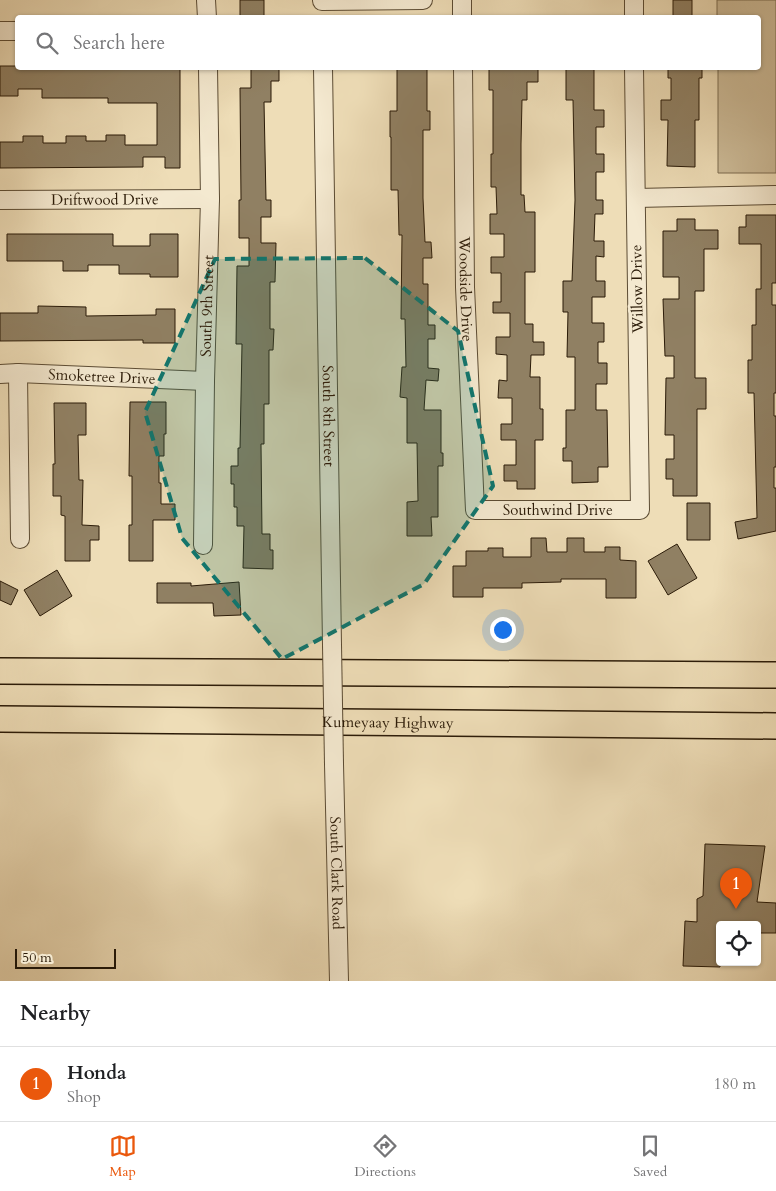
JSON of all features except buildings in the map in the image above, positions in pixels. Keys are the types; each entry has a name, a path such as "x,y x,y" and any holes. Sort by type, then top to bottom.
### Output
{"highway":[{"path":"0,671 776,675"},
{"name":"Kumeyaay Highway","path":"0,719 776,726"},
{"path":"0,734 42,734 95,720"}],"street":[{"path":"206,0 207,15"},
{"path":"322,15 322,0 423,0"},
{"path":"462,0 462,15"},
{"path":"634,0 634,15"},
{"path":"0,31 15,30"},
{"name":"South 9th Street","path":"202,545 210,199 208,70"},
{"name":"South 8th Street","path":"323,70 334,764"},
{"name":"Woodside Drive","path":"462,70 465,287 475,510"},
{"name":"Willow Drive","path":"634,70 640,510"},
{"path":"636,198 776,195"},
{"name":"Driftwood Drive","path":"0,200 210,199"},
{"path":"18,373 20,539"},
{"name":"Smoketree Drive","path":"0,374 18,373 205,381"},
{"name":"Southwind Drive","path":"475,510 640,510"},
{"name":"South Clark Road","path":"334,764 339,981"}],"highlighted area":[{"path":"365,258 458,331 493,486 424,584 282,659 182,538 145,412 215,259"}],"shaded area":[{"path":"717,0 776,0 776,173 718,173 718,70 761,70 761,15 717,15"}],"place":[{"name":"Honda","path":"736,909"}]}
